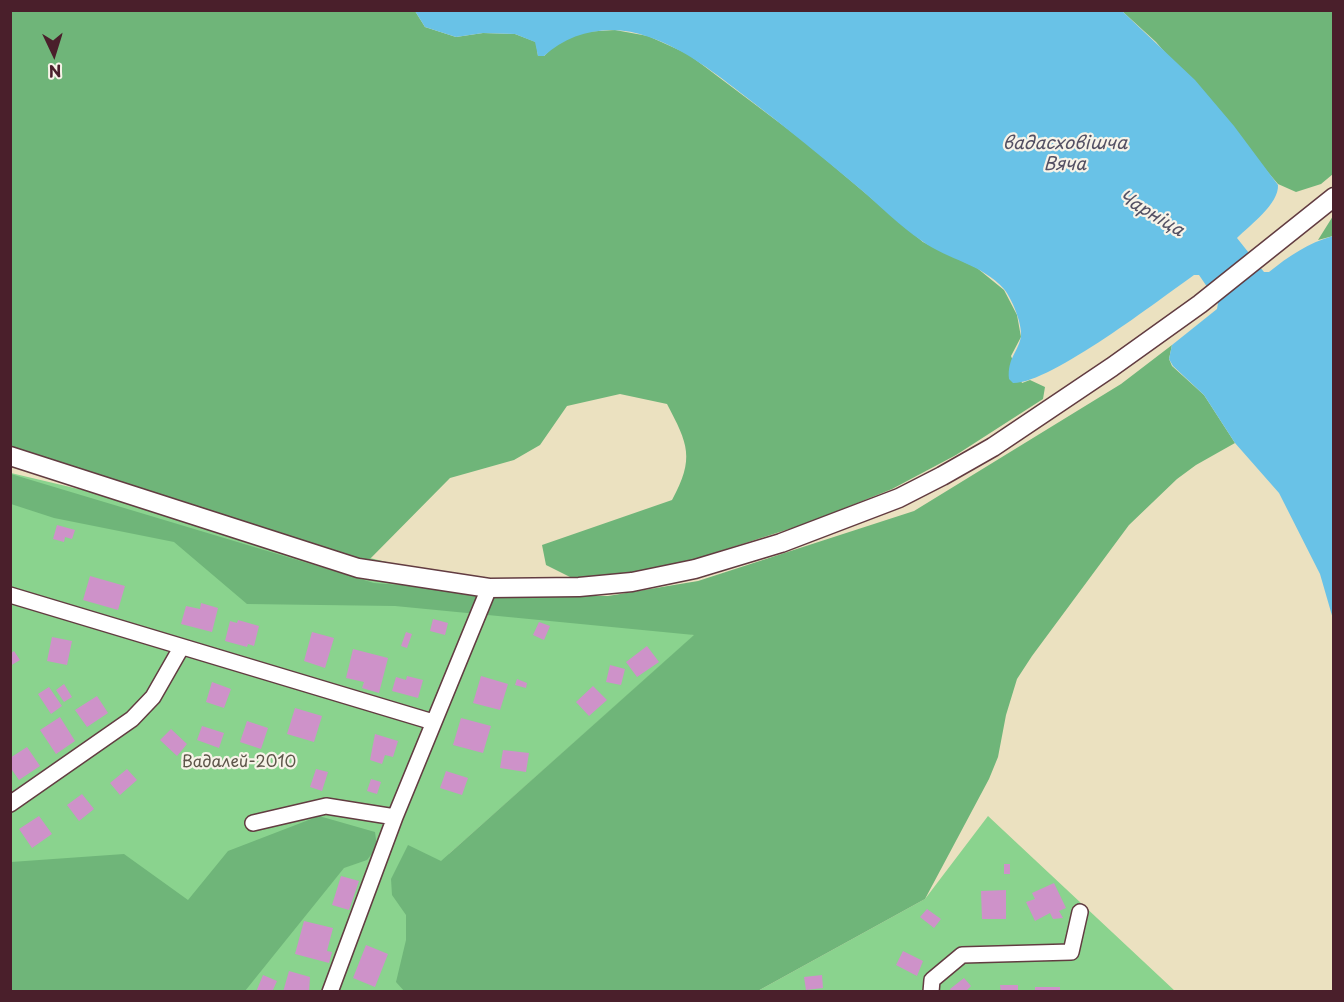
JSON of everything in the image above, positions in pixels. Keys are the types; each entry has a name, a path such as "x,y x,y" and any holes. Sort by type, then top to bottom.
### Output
{"street":[{"path":"10,456 358,568 489,588 579,587 632,582 695,568 781,543 878,507 916,490 993,447 1200,304 1334,196"},
{"path":"330,992 395,817 489,588"},
{"path":"10,595 433,722"},
{"path":"10,804 132,719 153,696 181,648"},
{"path":"253,822 326,806 395,817"},
{"path":"931,992 932,980 962,955 1071,952 1080,912"}],"green space":[{"path":"11,11 415,11 425,27 456,37 483,33 515,34 536,42 538,56 544,56 558,42 582,32 615,30 648,36 688,54 805,142 923,242 977,268 1004,290 1017,315 1021,337 1011,356 1022,383 1030,380 1045,387 1043,399 956,455 892,489 808,523 695,559 622,575 572,578 546,565 542,545 672,500 684,473 686,451 680,430 667,404 620,394 567,406 540,445 514,460 450,478 365,564 11,448"},
{"path":"1122,11 1333,11 1333,174 1321,184 1296,192 1278,184 1156,42"},
{"path":"1333,216 1333,236 1318,240"},
{"path":"1172,345 1169,359 1172,366 1204,395 1235,443 1196,465 1177,479 1129,525 1032,656 1017,679 1006,715 998,757 989,779 925,899 756,992 405,992 396,982 406,940 406,915 392,895 391,879 408,845 441,861 694,635 395,606 247,604 174,542 54,518 11,504 11,474 374,583 547,596 608,596 698,581 914,511 1121,384"},
{"name":"Вадалей-2010","path":"11,473 695,635 449,854 423,991 11,992"},
{"path":"319,816 375,832 377,847 367,860 344,868 245,991 11,992 11,862 124,854 188,900 228,851"},
{"path":"988,816 1175,991 756,992 925,899"}],"water":[{"name":"вадасховішча Вяча","path":"415,11 1122,11 1195,80 1234,126 1278,185 1269,207 1237,238 1264,272 1269,272 1307,246 1333,236 1333,619 1320,574 1279,493 1235,443 1204,395 1173,366 1169,359 1172,345 1217,309 1218,303 1199,275 1194,275 1078,356 1030,380 1013,383 1009,379 1009,372 1011,360 1020,341 1021,331 1016,311 1004,289 986,274 943,253 914,235 789,130 688,55 649,37 621,30 607,30 580,35 555,47 544,56 538,56 535,42 515,34 483,33 456,37 425,27"}],"building":[{"path":"57,525 75,530 72,539 65,537 64,542 53,539"},
{"path":"90,576 125,586 118,610 83,600"},
{"path":"201,603 218,608 212,632 181,624 186,606 200,609"},
{"path":"433,619 448,623 445,635 430,631"},
{"path":"238,620 259,626 254,646 248,644 247,647 225,641 230,621 237,623"},
{"path":"539,622 550,626 544,640 533,635"},
{"path":"312,632 334,638 325,668 304,661"},
{"path":"406,632 412,634 407,648 401,646"},
{"path":"52,637 72,641 67,665 47,661"},
{"path":"647,646 659,662 637,677 626,662"},
{"path":"353,649 388,658 379,693 362,688 364,682 346,678"},
{"path":"14,651 20,660 10,666 10,654"},
{"path":"610,665 625,669 621,685 606,682"},
{"path":"407,676 423,680 418,698 392,691 396,677 406,680"},
{"path":"481,676 508,684 500,710 473,703"},
{"path":"517,679 527,683 526,688 515,685"},
{"path":"212,682 231,689 224,708 206,702"},
{"path":"64,684 72,697 64,702 56,690"},
{"path":"593,686 607,700 589,716 576,702"},
{"path":"49,687 62,706 51,714 38,694"},
{"path":"97,696 108,713 87,727 75,710"},
{"path":"295,708 322,716 314,742 287,734"},
{"path":"60,717 75,741 56,754 40,730"},
{"path":"461,718 491,726 483,753 453,745"},
{"path":"247,721 268,728 261,749 240,742"},
{"path":"202,726 224,733 219,748 197,740"},
{"path":"171,729 187,744 177,756 160,740"},
{"path":"375,734 398,741 393,757 385,755 382,764 370,760"},
{"path":"27,747 40,766 19,780 10,767 10,758"},
{"path":"503,750 529,753 526,772 500,768"},
{"path":"127,769 137,780 120,795 110,783"},
{"path":"316,769 328,772 322,791 310,787"},
{"path":"446,771 468,778 462,795 440,788"},
{"path":"371,779 381,782 377,794 367,791"},
{"path":"82,794 94,809 79,821 67,805"},
{"path":"39,816 52,834 32,848 19,829"},
{"path":"1004,864 1010,864 1010,874 1004,874"},
{"path":"341,876 359,881 349,910 332,905"},
{"path":"1054,883 1066,908 1059,911 1063,918 1053,919 1050,913 1035,921 1026,902 1035,899 1032,893"},
{"path":"1006,890 1006,919 982,919 981,891"},
{"path":"927,909 941,919 934,928 920,917"},
{"path":"304,921 333,928 327,951 332,952 329,963 295,954"},
{"path":"366,945 388,954 375,987 353,978"},
{"path":"903,951 923,961 917,976 896,965"},
{"path":"289,971 310,977 309,992 283,992"},
{"path":"263,975 277,981 272,992 256,992"},
{"path":"822,975 823,988 806,990 804,977"},
{"path":"964,978 971,986 965,992 952,992 950,989"},
{"path":"1000,985 1018,985 1018,992 1001,992"},
{"path":"1035,987 1060,987 1060,992 1035,992"}],"water label":[{"name":"Чарніца","path":"1151,214"}]}
